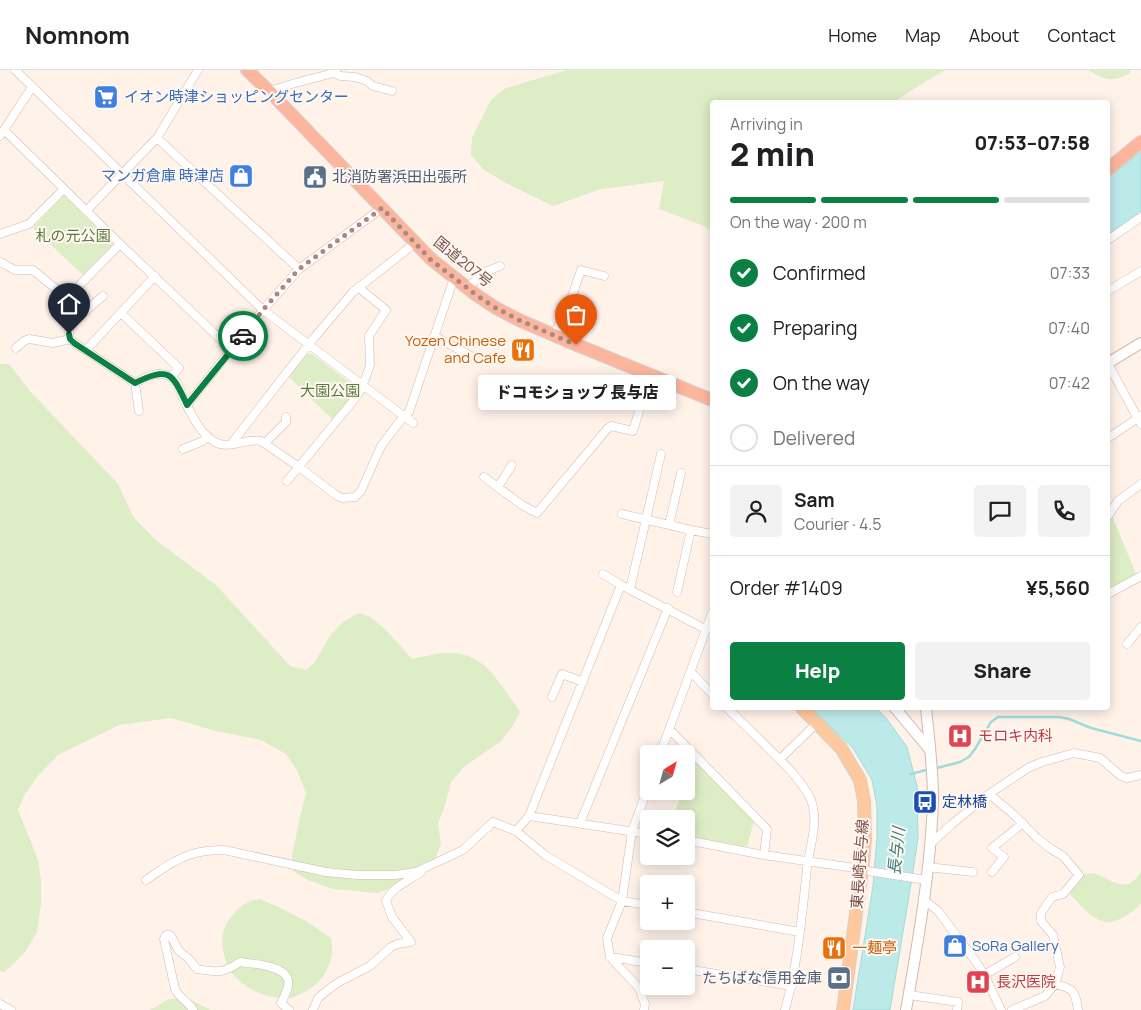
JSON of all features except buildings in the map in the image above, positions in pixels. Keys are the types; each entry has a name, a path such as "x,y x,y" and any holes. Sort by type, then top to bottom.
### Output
{"highway":[{"name":"国道207号","path":"249,71 431,260 467,288 496,308 519,320 710,399"},
{"path":"1110,167 1141,143"}],"main road":[{"name":"東長崎長与線","path":"804,710 841,748 860,780 864,801 865,870 843,1010"}],"street":[{"path":"15,70 263,310 413,423"},
{"path":"86,211 157,138 198,70"},
{"path":"269,91 335,72 341,76 355,77 373,86 392,91"},
{"path":"32,88 2,133 64,188 232,350"},
{"path":"157,138 299,269"},
{"path":"0,234 29,224 64,188"},
{"path":"187,405 263,310 299,269 382,208"},
{"path":"1110,239 1141,217"},
{"path":"231,444 309,345 358,287 415,243"},
{"path":"67,298 120,244"},
{"path":"0,262 15,270 33,270 67,298 75,310 83,313 103,296"},
{"path":"467,288 485,272 500,266"},
{"path":"554,335 570,302 581,270 604,276"},
{"path":"1110,290 1141,271"},
{"path":"86,350 155,276"},
{"path":"135,383 156,374 171,377 178,385 194,419 206,436 221,445 256,440 299,467 336,495 342,498 355,496 361,491 381,446 409,412 454,278"},
{"path":"287,482 358,395 366,377 370,365 369,336 386,310 358,287"},
{"path":"75,310 70,327 70,339 135,383 138,411"},
{"path":"121,313 179,368 171,377"},
{"path":"434,336 471,356"},
{"path":"16,348 29,339 53,343 70,339"},
{"path":"1110,362 1141,343"},
{"path":"1110,366 1140,419 1110,437"},
{"path":"484,477 522,505 537,513 608,428 611,426 633,431 648,373"},
{"path":"265,444 286,422 286,417"},
{"path":"182,449 203,441 206,436"},
{"path":"630,589 661,454"},
{"path":"498,487 512,465"},
{"path":"669,525 681,473"},
{"path":"1110,513 1118,501 1140,487"},
{"path":"622,514 710,534"},
{"path":"677,592 691,530"},
{"path":"603,574 707,630"},
{"path":"1110,593 1141,576"},
{"path":"516,831 529,816 621,585"},
{"path":"580,823 668,608"},
{"path":"663,745 710,620"},
{"path":"1128,644 1141,627"},
{"path":"691,672 710,692"},
{"path":"552,697 562,674 583,682"},
{"path":"729,710 780,759 801,783 811,800 814,823 792,986 785,1010"},
{"path":"897,710 931,751"},
{"path":"906,1010 924,900 922,879 927,867 929,845 932,798 931,751 926,710"},
{"path":"780,759 817,723"},
{"path":"669,729 767,829 764,855"},
{"path":"929,845 989,794 1028,768 1042,762 1074,753 1100,758 1126,778 1141,775"},
{"path":"989,794 1023,823 1037,838 1063,856 1079,875 1064,894 1052,897 1041,913 1041,921 1053,935 1060,967 1055,984 1045,996 1012,1010"},
{"path":"643,800 632,831 622,901 607,938 610,957 639,988 645,1004 644,1010"},
{"path":"529,816 640,832"},
{"path":"146,880 179,860 192,854 209,850 224,850 326,872 357,875 395,875 416,872 463,850 493,822 516,831 545,855 622,901 640,904"},
{"path":"992,872 1004,857 992,848 1023,823"},
{"path":"695,842 764,855 922,879"},
{"path":"313,1010 318,998 328,989 370,966 391,947 411,942 392,917 386,901 394,890 433,864"},
{"path":"927,867 974,872"},
{"path":"924,900 938,912 984,975 1001,1010"},
{"path":"695,914 800,932"},
{"path":"193,1010 178,995 175,989 164,939 166,935 170,935 179,951 198,969 217,972 228,970 240,962 274,968 283,972 288,980 288,987 281,1003 289,1010"},
{"path":"610,957 640,962"},
{"path":"984,975 1015,957"},
{"path":"695,970 792,986"},
{"path":"1055,984 1069,988 1076,995 1078,1010"},
{"path":"909,995 958,1002 957,1010"},
{"path":"0,1004 12,1010"}],"green space":[{"path":"567,70 945,70 897,100 710,100 710,230 704,226 659,209 664,181 601,189 553,206 484,170 471,155 472,138 491,100 506,88"},
{"path":"1088,70 1130,70 1130,73 1118,78 1108,79"},
{"name":"札の元公園","path":"64,196 113,244 83,275 33,228"},
{"name":"大園公園","path":"307,354 312,354 353,385 355,392 333,420 289,377"},
{"path":"0,364 9,364 29,390 118,484 133,517 157,541 216,585 290,666 306,670 315,662 329,637 343,622 359,613 370,617 385,629 412,659 439,653 457,653 470,657 480,663 498,680 520,712 512,727 501,741 464,767 451,782 438,824 441,844 434,862 414,879 377,893 333,889 308,880 293,871 292,856 306,794 297,770 286,754 261,740 216,731 171,718 119,725 58,755 38,776 25,794 18,810 37,857 41,879 41,904 37,932 25,952 5,972 0,971"},
{"path":"1112,516 1136,574 1110,589 1110,520"},
{"path":"697,762 754,821 747,847 695,838 695,810 676,810 679,800 695,800 695,763"},
{"path":"1141,872 1141,904 1118,920 1109,922 1094,917 1068,892 1079,878 1088,874 1096,874 1118,884 1126,884 1133,881"},
{"path":"260,899 297,916 331,938 332,953 325,973 315,985 294,997 276,997 256,992 233,975 228,967 222,943 226,926 234,913 241,907 250,901"},
{"path":"187,998 211,1010 150,1010 169,999"}],"water":[{"path":"1141,152 1141,214 1110,234 1110,176"},
{"name":"長与川","path":"813,710 878,710 907,747 917,786 918,838 890,1010 853,1010 873,886 877,838 877,806 872,780 853,748"}],"waterway":[{"path":"937,768 960,762 969,757 991,722 998,717 1059,717 1091,728 1141,741"},
{"path":"911,774 926,770"}],"way so far":[{"path":"243,336 299,269 382,208 431,260 475,294 519,320 576,345"}],"place":[{"name":"イオン時津ショッピングセンター","path":"106,97"},
{"name":"マンガ倉庫 時津店","path":"241,176"},
{"name":"北消防署浜田出張所","path":"315,177"},
{"name":"ドコモショップ 長与店","path":"576,345"},
{"name":"Yozen Chinese and Cafe","path":"523,350"},
{"name":"モロキ内科","path":"960,736"},
{"name":"定林橋","path":"925,802"},
{"name":"SoRa Gallery","path":"955,946"},
{"name":"一麺亭","path":"834,948"},
{"name":"たちばな信用金庫","path":"839,978"},
{"name":"長沢医院","path":"978,982"}],"route":[{"path":"69,334 70,339 74,343 135,383 156,374 171,377 178,385 187,405 243,336"}]}
